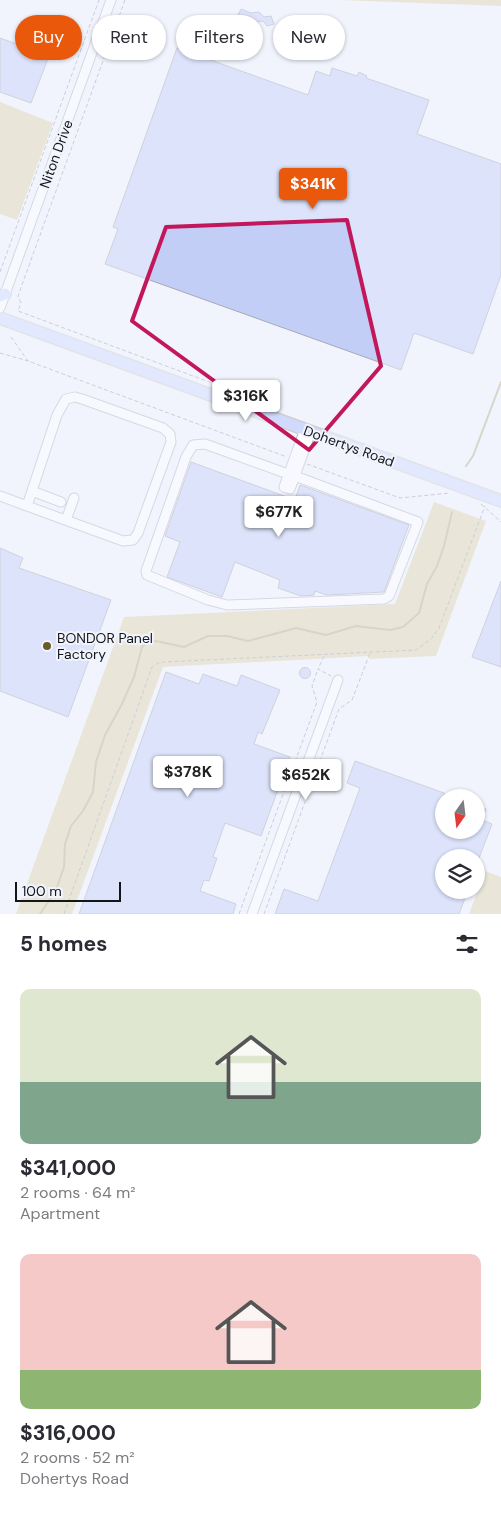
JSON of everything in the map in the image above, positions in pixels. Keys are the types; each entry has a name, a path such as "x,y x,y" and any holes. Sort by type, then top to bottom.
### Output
{"main road":[{"name":"Dohertys Road","path":"0,318 501,501"}],"street":[{"name":"Niton Drive","path":"0,308 2,295 112,0"},
{"path":"0,496 27,506 124,541 133,540 138,533 171,442 170,434 164,428 82,398 66,399 57,415 27,506"},
{"path":"292,475 308,430"},
{"path":"205,444 292,475 418,522 389,596 384,599 227,605 208,600 147,575 146,571 189,450 193,445 205,444"},
{"path":"32,491 61,502"},
{"path":"66,520 74,498"},
{"path":"252,914 338,680"}],"path":[{"path":"0,272 99,0"},
{"path":"125,0 18,296 21,303 18,311 255,399"},
{"path":"11,337 28,360"},
{"path":"0,353 28,360 400,498 454,493"},
{"path":"478,502 485,506 501,522"},
{"path":"64,914 152,667 158,662 416,650 432,638 439,628 485,506"},
{"path":"264,914 339,709 352,700 370,653"},
{"path":"239,914 317,702 312,686 324,655"},
{"path":"318,669 338,680"}],"highlighted area":[{"path":"347,220 381,366 309,450 132,321 166,227"}],"shaded area":[{"path":"340,0 501,0 501,6"},
{"path":"0,102 53,123 17,220 0,214"},
{"path":"434,502 486,521 436,656 369,659 370,656 163,667 72,914 16,914 124,617 395,604"},
{"path":"485,871 501,877 501,914 469,914 475,899 485,899"}],"building":[{"path":"241,9 251,13 259,12 262,15 238,15"},
{"path":"263,16 271,16 273,24 267,26 263,21"},
{"path":"0,38 15,44 15,60 47,60 31,103 0,92"},
{"path":"176,51 176,60 210,60 308,95 316,71 330,76 332,68 357,76 359,72 367,76 366,78 429,100 417,134 501,164 501,275 473,354 414,333 401,370 105,264 118,229 113,227"},
{"path":"191,462 295,500 300,485 409,525 384,592 327,595 315,591 314,595 301,596 278,588 280,580 235,562 222,597 167,577 180,542 165,536"},
{"name":"BONDOR Panel Factory","path":"0,548 23,558 19,568 111,600 68,717 0,691"},
{"path":"501,581 501,667 472,657"},
{"path":"303,668 307,668 310,673 309,677 303,678 300,675 300,671"},
{"path":"166,672 199,684 203,674 237,686 241,675 280,690 262,734 258,732 254,744 290,757 261,836 225,823 213,857 217,858 209,881 204,880 200,891 236,904 233,914 79,914"},
{"path":"355,761 435,790 435,839 485,839 485,821 492,824 482,849 435,849 435,899 465,899 459,914 275,914 284,889 318,901 360,788 347,783"}],"waterway":[{"path":"466,466 473,456 501,382"},
{"path":"40,914 56,890 64,867 65,844 71,826 83,811 93,792 96,762 105,735 134,677 142,647 148,642 156,641 184,647 208,636 227,636 248,641 296,628 326,635 356,626 390,630 403,627 419,613 427,584 437,566 444,546 452,512"}],"place":[{"name":"BONDOR Panel Factory","path":"47,646"}]}
